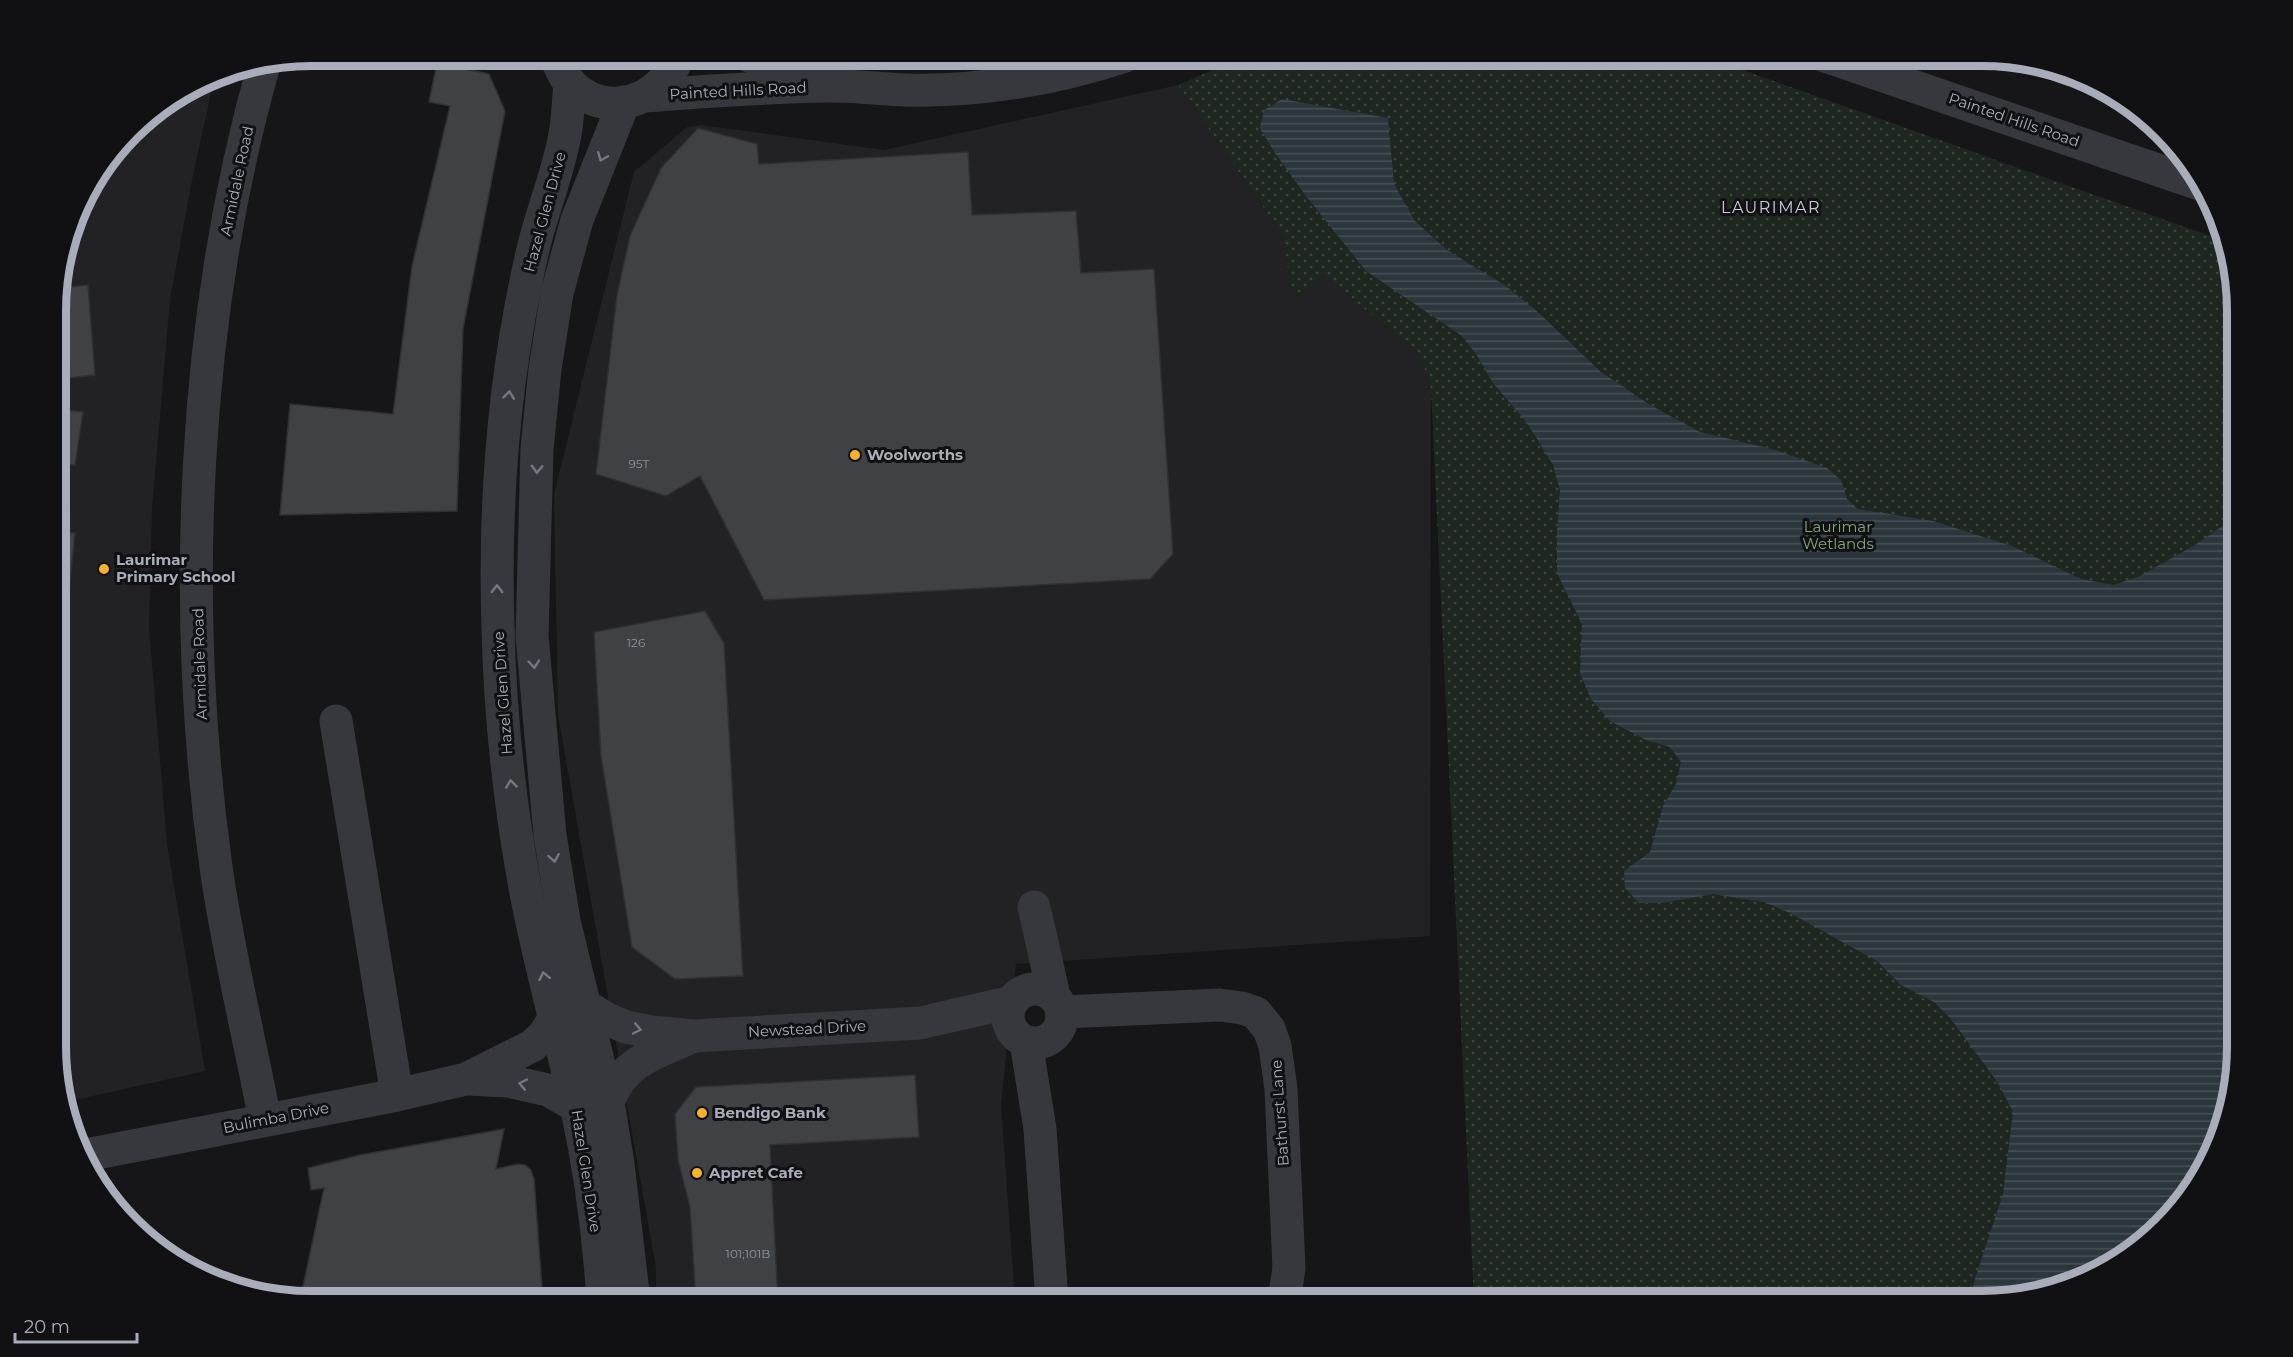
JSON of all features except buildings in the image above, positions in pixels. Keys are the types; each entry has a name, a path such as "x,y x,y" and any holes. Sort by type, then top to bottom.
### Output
{"street":[{"path":"635,99 661,85 674,66"},
{"name":"Painted Hills Road","path":"776,66 830,86"},
{"name":"Painted Hills Road","path":"557,67 586,95 604,102 830,86 907,90 985,86 1085,66"},
{"name":"Painted Hills Road","path":"1854,66 2189,181"},
{"name":"Hazel Glen Drive","path":"557,67 564,143 531,255 516,335 505,430 497,542 498,629 513,805 526,892 554,1020 618,1164 633,1291"},
{"name":"Armidale Road","path":"262,71 241,158 214,312 200,479 198,592 201,723 216,867 265,1120"},
{"name":"Hazel Glen Drive","path":"602,1291 591,1192 592,1104 586,1006 564,921 549,823 532,636 535,508 545,369 557,293 577,220 635,99"},
{"path":"336,722 397,1095"},
{"path":"1016,998 1034,907 1059,1013 1040,1129"},
{"path":"1028,989 1046,990 1059,1013 1044,1042 1035,1044 1021,1039 1011,1029 1008,1020 1008,1010 1016,998 1028,989"},
{"name":"Newstead Drive","path":"586,1006 626,1027 693,1036 920,1023 1016,998"},
{"name":"Bathurst Lane","path":"1059,1013 1220,1005 1242,1008 1256,1014 1269,1029 1278,1064 1289,1268 1286,1291"},
{"name":"Bulimba Drive","path":"91,1154 397,1095 466,1079 532,1046 544,1035 554,1020"},
{"name":"Newstead Drive","path":"920,1023 1021,1039"},
{"name":"Newstead Drive","path":"592,1104 619,1082 631,1068 654,1054 693,1036"},
{"path":"1021,1039 1040,1129 1051,1291"},
{"name":"Bulimba Drive","path":"466,1079 508,1081 529,1085 592,1104"},
{"name":"Bathurst Lane","path":"1289,1268 1297,1291"}],"shaded area":[{"path":"1178,85 1283,235 1291,290 1300,297 1322,274 1420,354 1431,389 1430,936 1016,964 1001,1105 1014,1291 656,1291 656,1268 558,715 554,494 634,172 687,127 701,125 884,150"},
{"name":"Laurimar Primary School","path":"212,87 170,300 152,509 149,628 167,844 205,1071 72,1101 68,1078 66,1046 66,311 68,279 74,248 91,203 107,175 127,149 149,127 175,107"},
{"path":"1282,99 1388,118 1394,184 1415,221 1447,250 1506,286 1540,314 1601,372 1650,405 1700,432 1772,449 1827,468 1841,480 1847,499 1858,509 1933,521 2012,546 2081,579 2113,585 2140,576 2195,545 2227,523 2227,1046 2225,1078 2214,1125 2202,1154 2186,1182 2166,1208 2144,1230 2118,1250 2090,1266 2045,1283 2014,1289 1973,1291 2003,1194 2013,1112 1998,1083 1951,1019 1934,1002 1901,985 1877,961 1790,913 1764,902 1713,894 1662,903 1639,903 1625,888 1624,871 1650,852 1663,806 1676,784 1681,762 1670,747 1646,740 1610,721 1591,699 1580,673 1582,624 1557,573 1560,490 1553,465 1527,423 1493,383 1462,336 1366,271 1275,153 1260,128 1264,110"}],"green space":[{"name":"Laurimar Wetlands","path":"1222,66 1731,66 2216,238 2225,279 2227,311 2227,1046 2225,1078 2219,1109 2202,1154 2186,1182 2166,1208 2144,1230 2118,1250 2090,1266 2045,1283 2014,1289 1982,1291 1474,1291 1431,389 1420,354 1322,274 1300,297 1291,290 1283,235 1178,85"}],"place":[{"name":"Woolworths","path":"855,455"},
{"name":"Laurimar Primary School","path":"104,569"},
{"name":"Bendigo Bank","path":"702,1113"},
{"name":"Appret Cafe","path":"697,1173"}],"district":[{"name":"LAURIMAR","path":"1771,207"}]}
